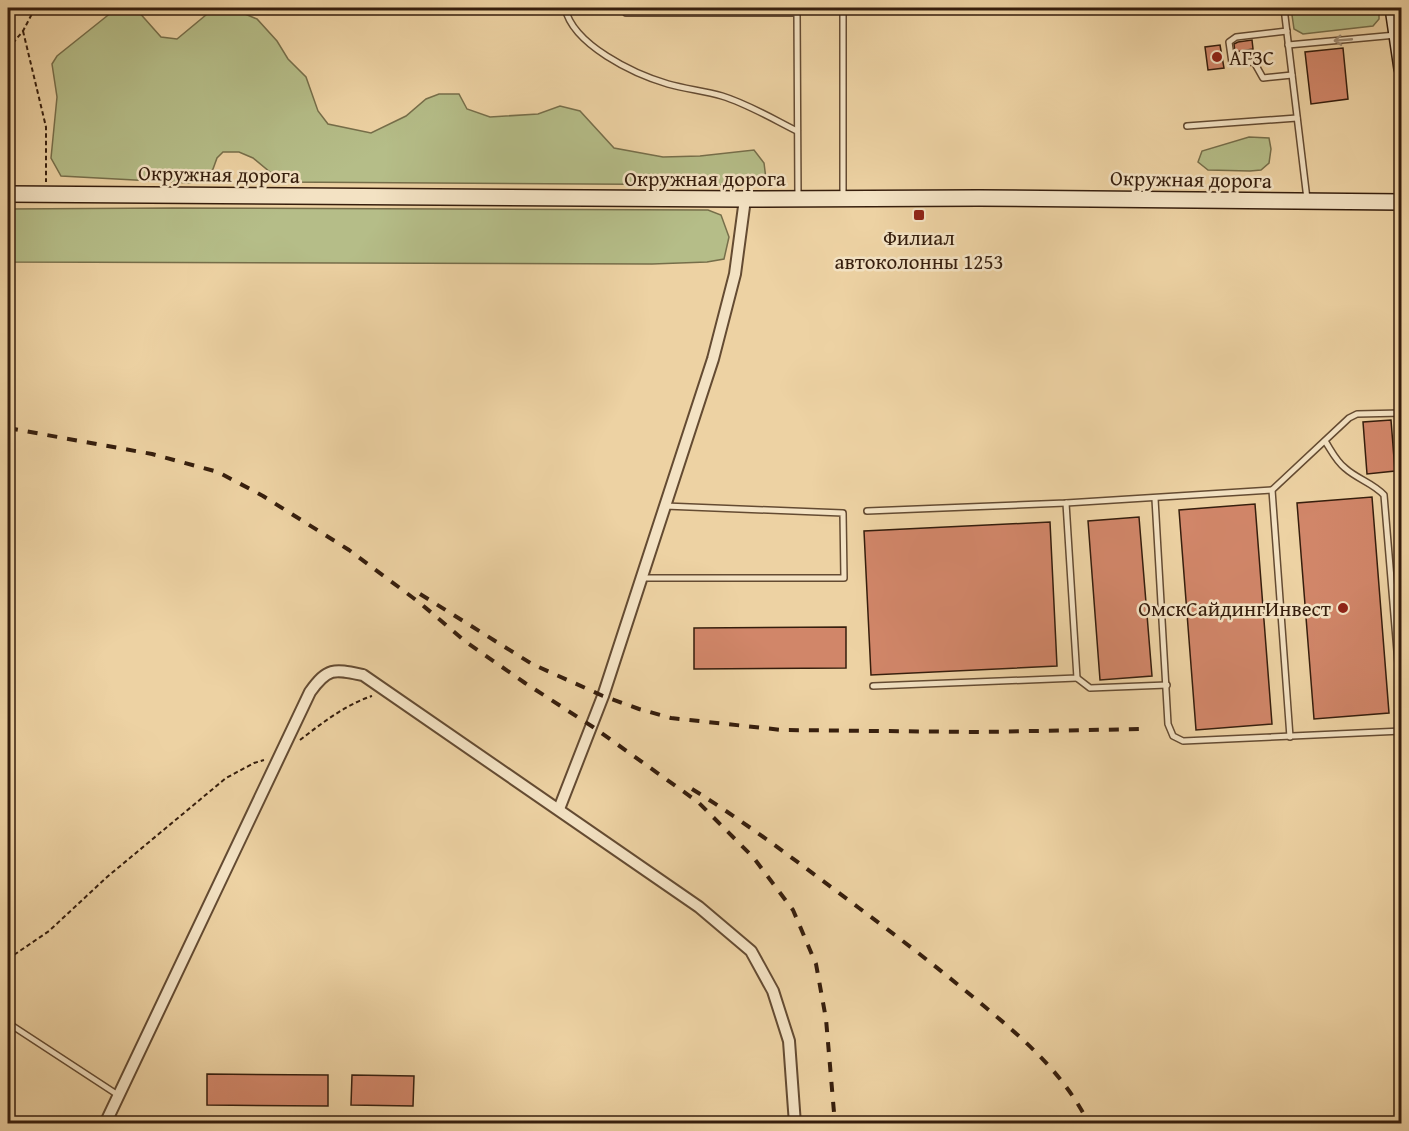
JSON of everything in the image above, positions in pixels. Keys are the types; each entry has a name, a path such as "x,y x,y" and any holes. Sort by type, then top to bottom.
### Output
{"main road":[{"path":"1394,8 1401,69"},
{"name":"Окружная дорога","path":"8,194 1401,202"}],"street":[{"path":"559,809 593,727 713,359 735,274 746,200"},
{"path":"105,1124 310,692 322,677 338,670 363,675 699,907 751,951 773,991 789,1041 795,1124"}],"lane":[{"path":"565,8 568,18 589,43 622,66 667,84 724,96 798,131"},
{"path":"626,8 626,13 797,13 798,199"},
{"path":"1284,8 1307,201"},
{"path":"843,9 843,199"},
{"path":"1287,31 1236,37 1229,42 1232,63 1254,62 1263,78 1292,75"},
{"path":"1288,45 1398,35"},
{"path":"1187,126 1297,118"},
{"path":"867,511 1155,499 1272,490 1349,418 1357,414 1401,414"},
{"path":"1325,441 1345,468 1375,486 1384,495 1401,711"},
{"path":"1272,490 1290,737"},
{"path":"1155,499 1168,724 1173,736 1183,741 1401,731"},
{"path":"1066,503 1077,678"},
{"path":"640,578 844,578 843,513 665,506"},
{"path":"873,686 1077,678 1090,688 1167,685"},
{"path":"8,1023 118,1095"}],"path":[{"path":"8,49 23,31 34,8"},
{"path":"23,31 46,127 46,194"},
{"path":"8,959 49,931 107,878 226,778 254,763 280,755 321,724 357,701 377,694 395,697"}],"green space":[{"path":"117,8 137,10 161,37 177,39 212,10 231,8 257,19 277,41 288,59 306,77 318,111 328,124 371,133 406,116 426,99 439,94 459,94 467,109 490,117 538,114 560,106 580,111 614,148 663,157 700,156 754,150 764,163 766,179 746,185 282,182 253,158 239,152 223,152 217,158 213,169 205,176 190,183 61,176 51,158 57,97 52,64 57,56"},
{"path":"1291,8 1379,8 1379,19 1373,26 1303,34 1294,29"},
{"path":"1249,137 1269,138 1271,149 1269,163 1261,170 1208,170 1198,162 1202,151"},
{"path":"8,209 708,210 721,215 729,237 724,259 707,262 652,264 8,262"}],"building":[{"path":"1252,40 1253,49 1235,52 1234,44"},
{"path":"1220,45 1224,68 1208,70 1205,47"},
{"path":"1343,48 1348,99 1311,104 1305,52"},
{"path":"1391,420 1395,471 1367,474 1363,422"},
{"name":"ОмскСайдингИнвест","path":"1372,497 1389,713 1314,719 1297,503"},
{"path":"1255,504 1272,724 1196,730 1179,510"},
{"path":"1139,517 1152,676 1100,680 1088,521"},
{"path":"1050,522 1057,666 871,675 864,531"},
{"path":"846,627 846,668 694,669 694,628"},
{"path":"207,1074 328,1075 328,1106 207,1105"},
{"path":"352,1075 414,1076 413,1106 351,1105"}],"railway":[{"path":"8,428 152,454 218,472 263,496 349,550 420,603 466,642 593,727 698,802 753,857 793,910 816,964 826,1019 835,1124"},
{"path":"420,594 532,664 603,696 671,718 782,730 979,732 1145,729"},
{"path":"692,789 756,832 875,920 1000,1019 1056,1074 1089,1124"}],"place":[{"name":"АГЗС","path":"1217,57"},
{"name":"Филиал автоколонны 1253","path":"919,215"},
{"name":"ОмскСайдингИнвест","path":"1343,608"}]}
